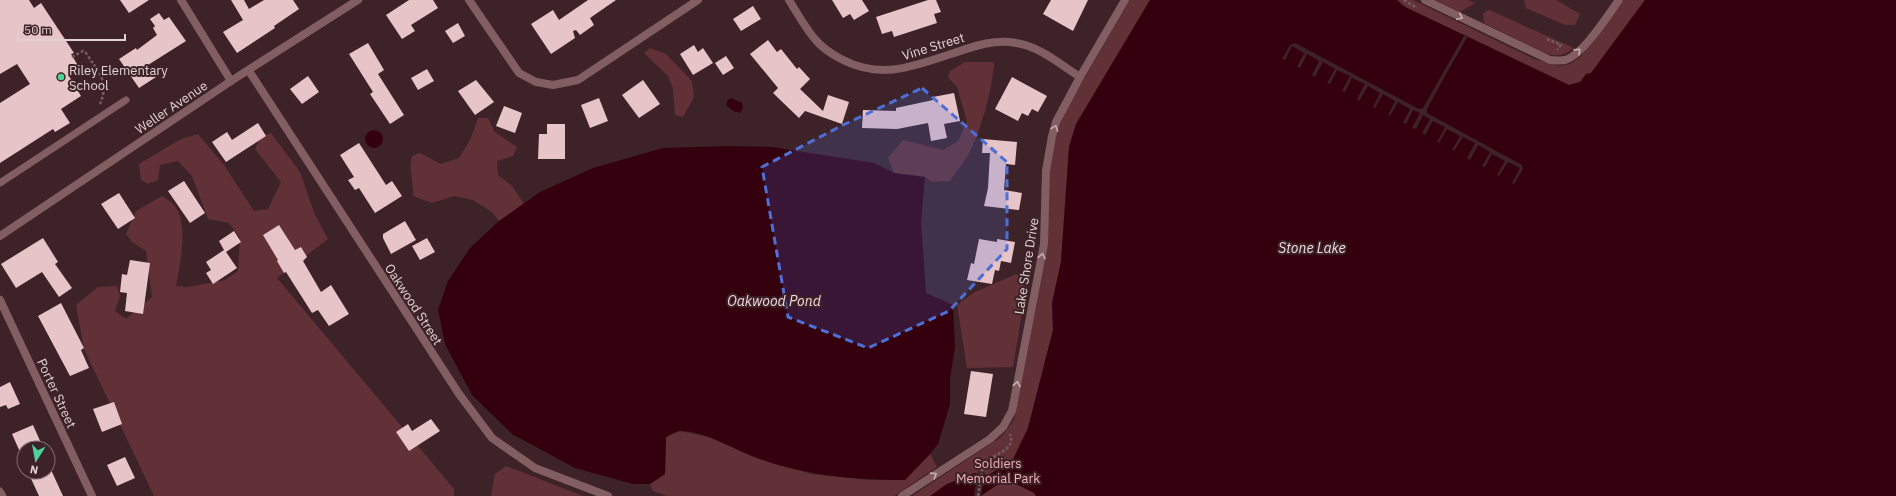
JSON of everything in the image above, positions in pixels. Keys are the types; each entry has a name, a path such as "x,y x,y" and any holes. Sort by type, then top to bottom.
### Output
{"street":[{"name":"Weller Avenue","path":"0,236 231,81 249,71 358,0"},
{"path":"469,0 519,73 536,82 553,85 578,80 698,0"},
{"name":"Vine Street","path":"789,0 814,39 834,56 853,65 869,70 904,69 982,44 997,41 1017,43 1032,47 1080,76"},
{"name":"Lake Shore Drive","path":"902,496 990,440 1003,427 1012,411 1044,244 1048,150 1056,122 1080,76 1125,0"},
{"path":"1425,0 1550,60 1559,61 1573,56 1582,48 1619,0"},
{"path":"185,2 231,81"},
{"name":"Oakwood Street","path":"249,71 459,394 492,438 535,468 608,496"},
{"name":"Porter Street","path":"0,300 92,496"}],"lane":[{"path":"0,183 126,100"},
{"path":"0,490 3,496"}],"path":[{"path":"72,57 83,51 86,53 104,82 105,90 100,104 96,107"},
{"path":"978,496 983,464 1010,446 1012,439 1010,433 1014,427"}],"highlighted area":[{"path":"922,88 1007,162 1007,249 949,311 868,348 788,317 762,167 843,125"}],"green space":[{"name":"Soldiers Memorial Park","path":"1130,0 1150,0 1076,124 1069,147 1061,262 1052,303 1053,330 1028,428 1036,496 912,496 1001,437 1014,420 1047,251 1050,166 1056,133 1066,110"},
{"path":"1397,0 1413,0 1534,59 1560,66 1570,64 1580,57 1624,0 1645,0 1591,73 1580,82 1569,85 1405,7"},
{"path":"1435,0 1468,0 1475,3 1460,12"},
{"path":"1524,0 1556,0 1580,14 1575,25 1565,25 1526,8"},
{"path":"1489,10 1574,48 1561,55 1547,54 1484,23 1483,13"},
{"path":"650,48 666,54 692,81 694,97 683,117 675,115 673,88 668,76 644,53"},
{"path":"965,62 994,62 988,99 980,127 965,160 950,181 932,182 925,177 894,173 888,158 903,140 943,150 958,141 967,121 957,87 948,77 950,71"},
{"path":"478,118 488,118 495,132 517,147 513,156 497,161 498,175 512,186 524,204 499,221 492,212 473,200 454,196 432,203 413,196 411,171 412,156 420,153 441,164 459,158 470,140"},
{"path":"271,133 300,172 315,215 328,239 277,278 454,489 454,496 154,496 84,349 76,305 98,287 117,286 120,296 115,311 126,319 152,297 146,251 132,242 126,234 136,211 162,196 172,203 178,210 181,220 182,243 176,286 188,287 225,280 238,271 240,238 229,223 208,219 192,176 178,161 160,165 158,180 148,184 141,180 139,164 181,139 198,134 224,165 254,211 268,209 281,182 255,149 260,137"},
{"path":"1016,274 1024,280 1021,319 1013,367 967,368 957,305 973,293"},
{"path":"680,431 709,437 749,455 811,474 867,480 905,480 930,454 937,467 894,496 667,496 653,491 650,484 665,474 666,437"},
{"path":"506,466 583,496 491,496 495,474"}],"water":[{"name":"Stone Lake","path":"1150,0 1397,0 1405,7 1569,85 1580,82 1586,74 1591,73 1645,0 1896,0 1896,496 1036,496 1034,493 1012,482 997,485 981,496 930,496 947,484 974,473 988,475 1012,461 1028,428 1053,330 1052,303 1061,262 1069,147 1076,124"},
{"path":"731,98 742,103 743,108 740,113 733,111 726,105 728,100"},
{"path":"374,130 380,133 383,139 380,145 374,148 368,145 365,139 368,133"},
{"name":"Oakwood Pond","path":"727,146 772,147 874,163 894,173 925,177 921,222 926,293 953,305 955,347 950,379 950,404 938,444 905,480 865,479 824,475 785,467 747,454 706,436 697,433 680,431 666,437 665,474 650,484 633,484 575,468 512,434 472,395 445,344 438,310 448,281 470,248 499,221 540,192 593,168 663,148"}],"pier":[{"path":"1465,34 1468,36 1427,109 1427,113 1522,165 1523,169 1514,184 1512,183 1520,168 1508,162 1499,176 1497,175 1505,161 1492,154 1485,167 1482,166 1490,152 1478,145 1470,160 1467,158 1475,143 1463,137 1454,151 1452,150 1460,136 1447,129 1439,143 1437,142 1445,127 1433,121 1425,135 1422,133 1430,119 1423,115 1416,129 1412,128 1420,113 1413,110 1406,124 1403,123 1410,109 1398,102 1390,116 1388,115 1395,101 1383,94 1375,108 1373,107 1380,93 1368,86 1359,101 1357,99 1365,84 1352,78 1345,92 1342,91 1350,76 1337,70 1330,84 1327,83 1335,69 1323,62 1315,77 1312,75 1319,61 1307,54 1300,68 1297,67 1304,53 1292,46 1285,60 1282,59 1290,45 1295,43 1419,109 1423,108"},
{"path":"978,471 985,472 981,496 974,496"}],"building":[{"path":"0,0 29,0 34,8 41,3 74,53 71,54 80,69 69,76 81,96 61,109 70,123 55,132 53,129 0,163 0,103 30,84 17,64 0,74"},
{"path":"120,0 149,0 129,13"},
{"path":"231,0 244,0 249,9 264,0 293,0 299,9 274,26 275,28 237,53 223,32 243,20"},
{"path":"409,0 433,0 438,8 411,25 415,31 402,39 386,15"},
{"path":"588,0 616,0 590,18 594,25 580,35 576,30 573,31 575,38 551,54 531,24 553,10 559,20"},
{"path":"832,0 862,0 869,11 854,20 850,14 843,18"},
{"path":"928,0 936,0 941,12 934,14 937,23 894,37 892,31 882,34 876,17"},
{"path":"1051,0 1088,0 1073,31 1043,14"},
{"path":"753,6 761,19 741,31 733,19"},
{"path":"159,13 164,20 169,17 186,41 148,65 156,77 139,88 119,59 136,48 137,50 157,35 153,28 155,26 150,19"},
{"path":"458,23 465,36 453,43 445,31"},
{"path":"768,40 777,52 781,49 797,69 799,67 810,79 800,89 823,111 828,95 849,102 842,124 805,111 799,118 773,93 778,88 750,54"},
{"path":"368,43 384,70 378,74 404,115 390,124 370,94 373,92 349,54"},
{"path":"694,45 698,52 703,48 713,63 693,75 680,54"},
{"path":"726,56 734,68 723,75 715,63"},
{"path":"427,69 434,81 418,90 411,78"},
{"path":"308,76 319,92 302,104 290,89"},
{"path":"1012,77 1047,96 1038,112 1032,109 1028,116 1022,113 1018,121 995,109"},
{"path":"476,80 494,102 475,115 458,91"},
{"path":"643,80 660,104 639,118 622,95"},
{"path":"954,93 960,121 944,124 947,138 931,141 928,123 897,129 862,128 863,110 896,111 896,108 933,100 933,97"},
{"path":"599,98 608,121 590,128 581,105"},
{"path":"504,106 522,113 515,133 496,126"},
{"path":"258,123 266,136 226,162 212,142 227,132 232,140"},
{"path":"547,124 565,124 565,159 538,159 539,134 547,134"},
{"path":"983,139 1017,142 1015,165 1006,164 1004,190 1022,193 1019,210 984,206 988,188 990,153 982,153"},
{"path":"359,143 386,185 392,181 402,196 375,213 359,188 355,190 348,180 354,177 340,155"},
{"path":"184,181 205,213 190,223 168,191"},
{"path":"119,193 135,218 118,229 101,204"},
{"path":"405,221 416,240 391,254 383,238 383,234"},
{"path":"279,225 295,250 301,247 307,257 303,261 321,292 331,285 349,314 329,326 318,310 312,313 286,272 284,273 263,235"},
{"path":"234,231 241,242 226,252 237,268 213,284 206,273 211,270 206,262 224,250 219,241"},
{"path":"43,238 58,262 55,264 72,288 59,297 42,272 16,288 1,264"},
{"path":"427,238 435,252 420,260 412,246"},
{"path":"979,239 997,242 997,239 1015,242 1011,263 1001,261 999,271 995,270 992,284 967,280 971,263 974,264"},
{"path":"130,260 150,263 143,314 125,311 127,293 120,292 122,274 127,275"},
{"path":"61,303 84,348 81,350 89,368 70,376 38,316"},
{"path":"971,371 993,374 986,417 964,414"},
{"path":"10,382 20,404 8,409 6,405 0,407 0,387"},
{"path":"114,402 122,424 102,432 93,409"},
{"path":"431,419 440,431 409,451 396,432 408,424 412,431"},
{"path":"33,425 40,440 16,440 16,443 12,434"},
{"path":"125,457 135,478 117,486 107,465"},
{"path":"32,480 56,480 63,496 39,496"}],"place":[{"name":"Riley Elementary School","path":"61,77"}]}
